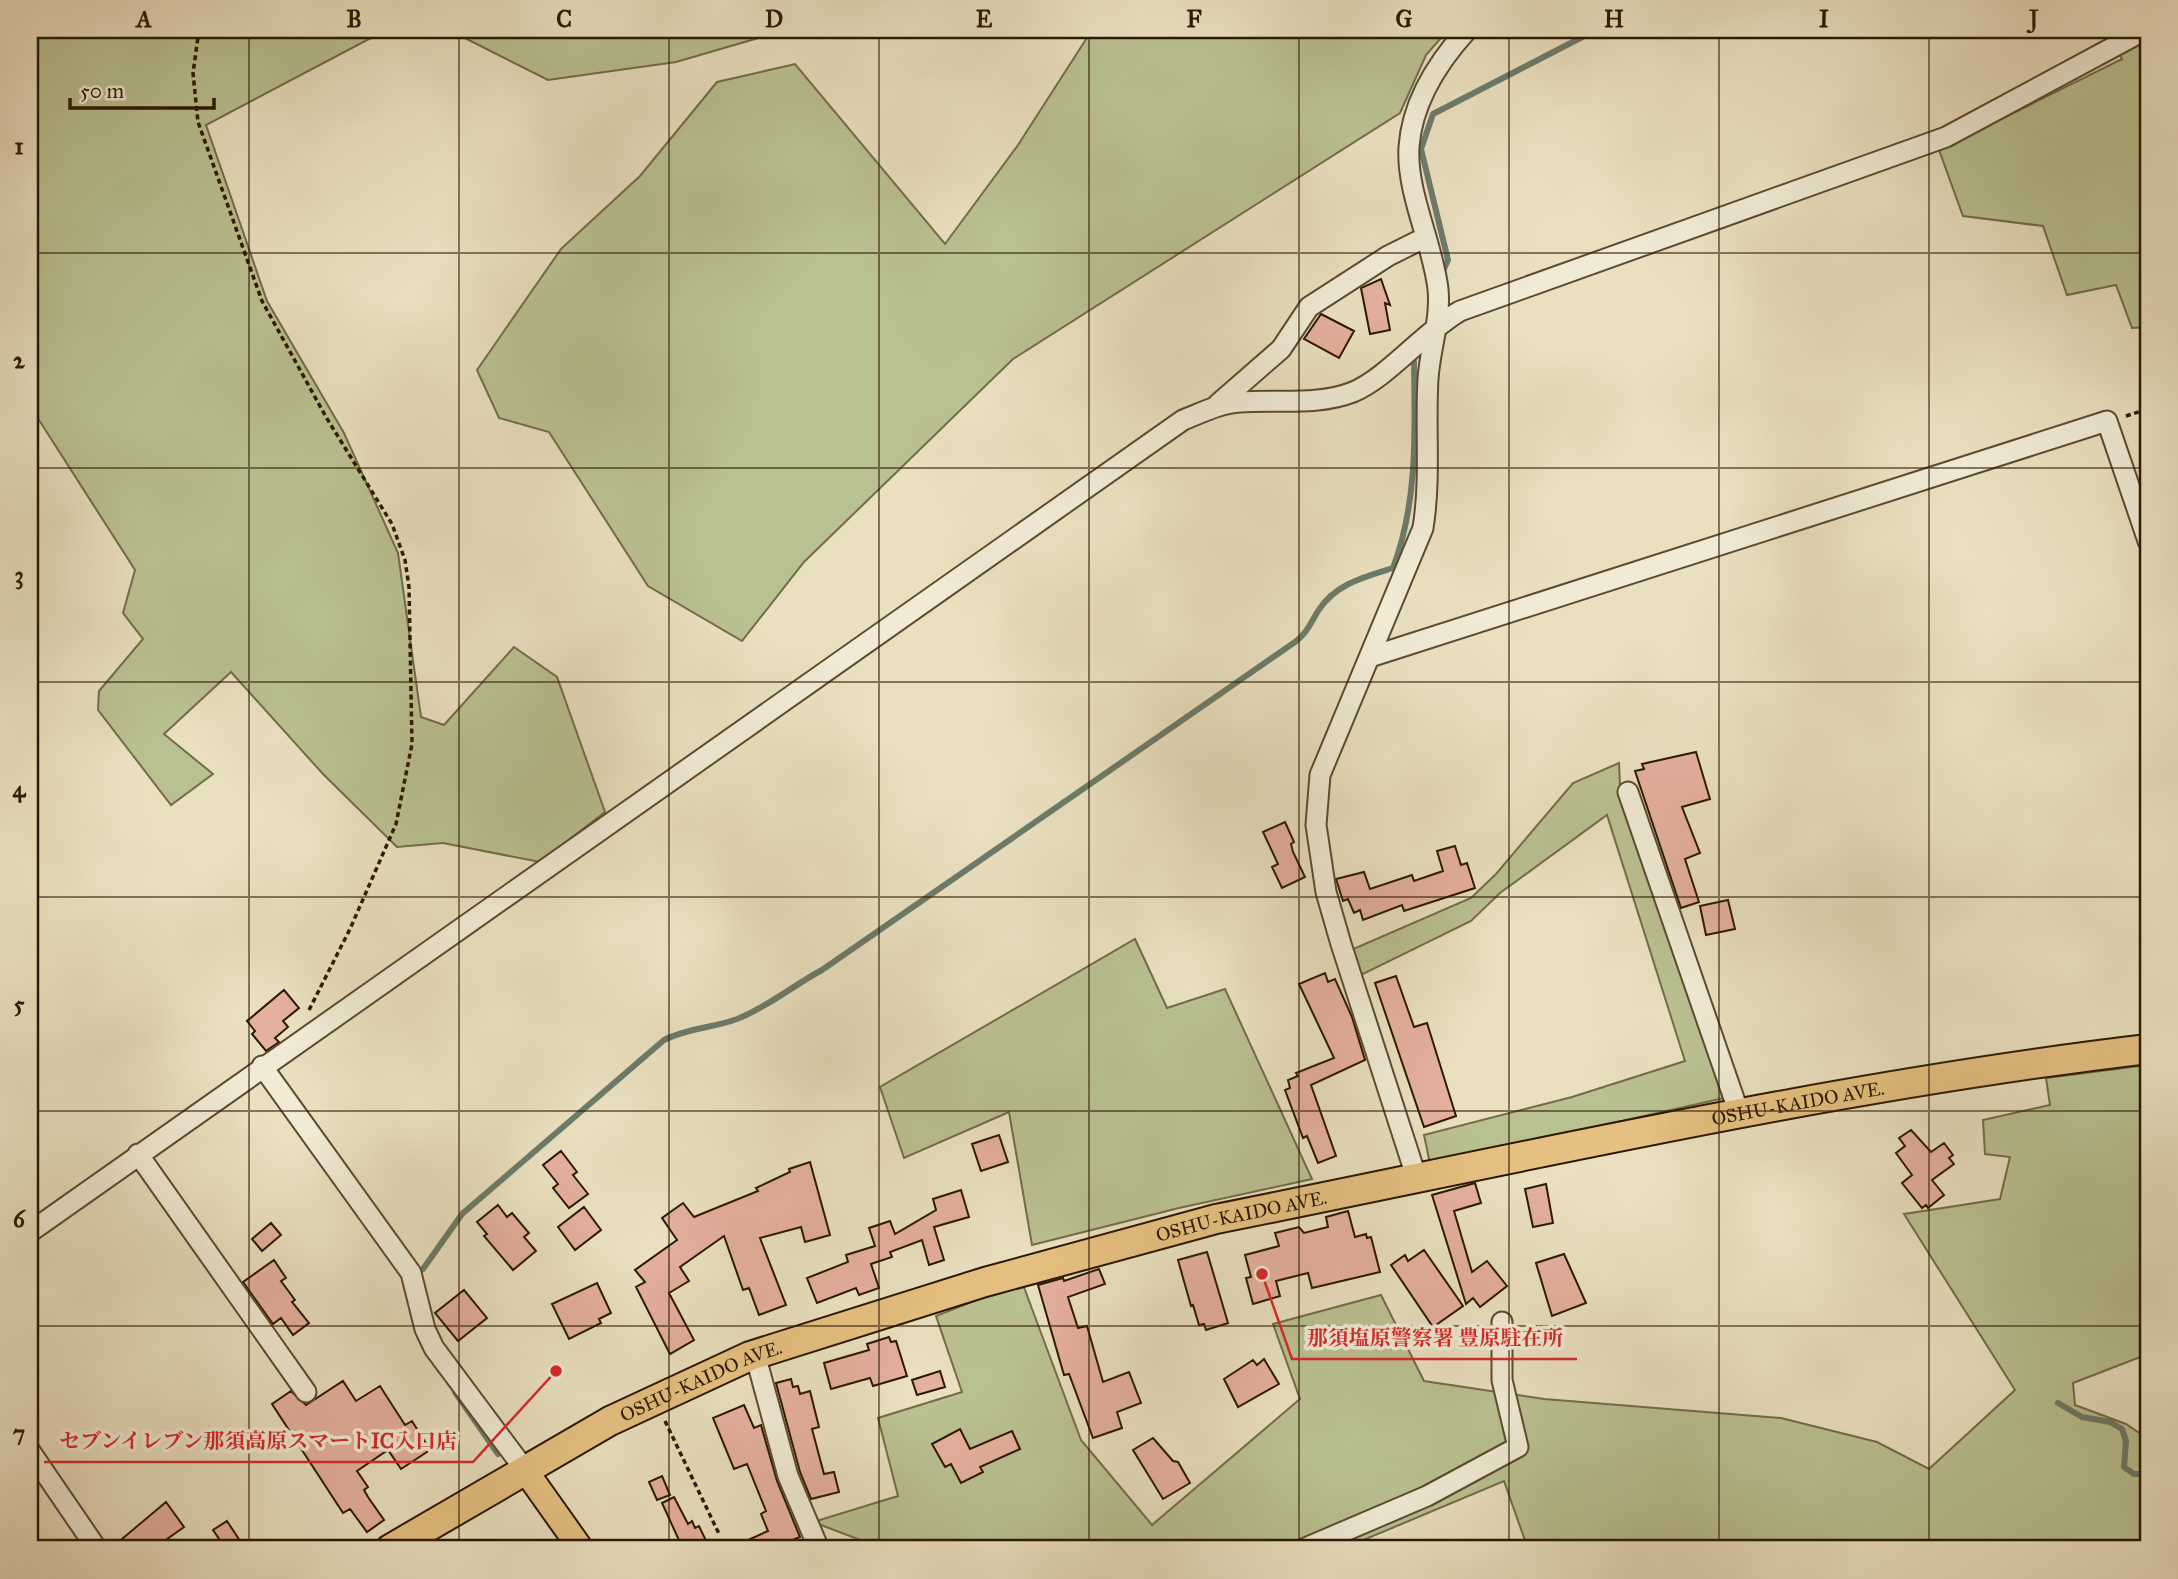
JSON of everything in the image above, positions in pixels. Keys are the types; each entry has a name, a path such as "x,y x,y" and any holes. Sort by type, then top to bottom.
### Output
{"highway":[{"name":"OSHU-KAIDO AVE.","path":"390,1549 654,1398 755,1354 844,1324 1119,1244 1216,1219 1839,1093 2023,1063 2148,1049"}],"main road":[{"path":"525,1470 581,1549"}],"street":[{"path":"1416,1179 1326,892 1316,825 1320,775 1423,528 1428,500 1428,380 1438,324 1438,289 1409,148 1416,115 1430,79 1444,56 1467,30"},
{"path":"30,1232 262,1066 1183,420 1215,407 1237,402 1333,398 1354,391 1374,379 1438,324 1460,311 1946,137 2145,30"},
{"path":"1215,407 1270,360 1309,307 1388,256 1426,237"},
{"path":"1370,657 2107,421 2148,541"},
{"path":"1628,792 1739,1113"},
{"path":"262,1066 411,1273 425,1329 434,1348 525,1470"},
{"path":"138,1154 306,1392"},
{"path":"1303,1549 1427,1496 1518,1447 1502,1380 1502,1322"},
{"path":"755,1354 788,1476 819,1549"},
{"path":"30,1451 96,1549"}],"path":[{"path":"199,30 193,73 198,122 261,301 326,417 392,524 405,560 409,587 412,744 396,824 350,929 292,1046"},
{"path":"2107,421 2148,409"},
{"path":"654,1398 720,1536"}],"green space":[{"path":"30,30 386,30 206,125 267,301 344,433 398,553 421,717 444,725 514,647 557,677 605,812 540,862 443,843 397,847 323,774 231,672 164,734 213,774 171,805 98,710 99,691 143,639 123,613 135,570 30,406"},
{"path":"449,30 786,30 676,62 548,80"},
{"path":"1092,30 1448,30 1426,55 1400,113 1013,359 804,562 742,641 648,586 549,432 499,418 477,370 561,249 640,176 717,82 795,64 945,244 1018,145"},
{"path":"2108,30 2148,30 2148,327 2132,328 2116,285 2067,295 2043,226 1963,216 1939,150 2122,59"},
{"path":"1619,763 1620,785 1733,1096 1430,1164 1424,1135 1572,1097 1685,1061 1607,815 1500,893 1471,921 1361,975 1351,950 1471,898 1496,874 1573,783"},
{"path":"1135,939 1167,1008 1225,989 1312,1179 1179,1208 1032,1245 1009,1112 904,1158 880,1087"},
{"path":"2148,1065 2148,1354 2073,1383 2075,1405 2126,1424 2148,1439 2148,1549 1528,1549 1504,1481 1342,1549 884,1549 813,1522 898,1496 878,1418 962,1392 936,1316 1022,1282 1081,1440 1152,1525 1300,1399 1273,1324 1381,1295 1424,1381 1544,1399 1781,1418 1877,1442 1929,1469 2015,1390 1904,1214 2000,1199 2010,1157 1985,1154 1983,1120 2050,1105 2046,1078"}],"building":[{"path":"1381,279 1390,305 1385,303 1390,330 1370,334 1361,288"},
{"path":"1321,314 1354,331 1339,358 1304,339"},
{"path":"1696,752 1710,799 1682,807 1700,853 1685,859 1699,902 1681,908 1635,771 1644,769 1642,764"},
{"path":"1285,822 1294,842 1291,844 1293,852 1305,877 1282,888 1272,867 1278,864 1263,832"},
{"path":"1455,846 1461,865 1467,863 1475,888 1404,911 1402,905 1363,920 1360,910 1354,913 1348,899 1343,901 1336,879 1364,872 1370,889 1412,875 1414,881 1443,871 1437,851"},
{"path":"1728,900 1735,929 1706,935 1700,906"},
{"path":"1325,973 1328,982 1335,979 1352,1017 1365,1060 1311,1085 1336,1156 1318,1163 1307,1136 1303,1138 1285,1090 1290,1088 1288,1080 1298,1076 1296,1073 1334,1058 1299,984"},
{"path":"1396,976 1414,1027 1427,1023 1456,1116 1424,1127 1375,983"},
{"path":"284,990 299,1008 283,1021 288,1027 275,1038 279,1042 266,1051 252,1034 255,1031 247,1021"},
{"path":"1911,1130 1931,1152 1944,1143 1953,1155 1949,1158 1954,1164 1932,1180 1944,1195 1928,1208 1926,1205 1922,1208 1902,1183 1912,1175 1896,1153 1905,1146 1899,1138"},
{"path":"999,1135 1008,1162 981,1171 972,1144"},
{"path":"561,1151 577,1172 573,1175 588,1194 569,1208 553,1188 558,1184 543,1165"},
{"path":"810,1162 830,1235 805,1242 801,1227 760,1238 786,1305 759,1315 749,1288 743,1290 724,1236 680,1267 689,1281 669,1293 694,1340 670,1354 636,1287 645,1282 635,1270 677,1240 662,1218 683,1203 694,1217 758,1191 756,1188 790,1172 789,1169"},
{"path":"1475,1183 1481,1203 1454,1211 1472,1272 1487,1261 1507,1286 1480,1307 1473,1298 1466,1304 1432,1195"},
{"path":"1546,1184 1553,1223 1533,1227 1525,1189"},
{"path":"961,1190 969,1217 934,1227 944,1260 929,1265 922,1240 890,1252 892,1257 871,1264 879,1288 859,1295 856,1288 817,1303 807,1278 848,1262 846,1255 875,1246 869,1228 890,1221 895,1234 936,1210 933,1199"},
{"path":"498,1205 507,1217 512,1213 529,1233 524,1237 536,1251 513,1270 484,1236 487,1234 477,1222"},
{"path":"584,1207 601,1230 575,1250 558,1227"},
{"path":"1348,1211 1355,1237 1366,1234 1367,1238 1371,1237 1380,1272 1312,1288 1308,1273 1276,1281 1280,1296 1253,1304 1246,1278 1251,1277 1245,1255 1279,1246 1275,1233 1299,1227 1304,1233 1328,1227 1326,1217"},
{"path":"271,1223 281,1235 262,1251 252,1239"},
{"path":"1424,1250 1463,1306 1433,1327 1391,1265 1405,1255 1408,1261"},
{"path":"1207,1252 1228,1323 1206,1330 1204,1324 1199,1325 1193,1305 1191,1306 1178,1260"},
{"path":"1564,1254 1586,1303 1552,1316 1536,1263"},
{"path":"274,1260 286,1278 281,1281 295,1300 292,1302 309,1323 293,1335 281,1318 273,1324 243,1282"},
{"path":"1099,1269 1105,1284 1068,1297 1078,1328 1087,1326 1103,1382 1129,1372 1141,1403 1117,1412 1122,1428 1093,1438 1069,1374 1064,1375 1038,1285 1063,1278 1064,1281"},
{"path":"597,1283 611,1313 599,1319 601,1323 569,1339 552,1304"},
{"path":"464,1290 487,1318 458,1341 435,1313"},
{"path":"889,1337 891,1342 896,1341 907,1376 873,1386 870,1378 831,1389 824,1363 869,1350 867,1344"},
{"path":"1264,1359 1279,1384 1238,1407 1224,1379 1253,1360 1257,1365"},
{"path":"940,1371 945,1387 917,1395 912,1380"},
{"path":"791,1379 793,1387 798,1386 800,1394 810,1391 819,1427 812,1429 824,1474 834,1472 839,1492 811,1499 800,1472 776,1383"},
{"path":"343,1381 356,1401 380,1386 405,1425 412,1421 430,1450 401,1469 388,1450 357,1471 368,1487 364,1490 384,1520 367,1532 350,1509 343,1513 272,1404 291,1391 306,1405"},
{"path":"744,1405 754,1428 761,1425 777,1481 800,1537 770,1549 728,1549 768,1531 761,1514 766,1511 747,1464 734,1469 713,1418"},
{"path":"960,1429 970,1449 1012,1431 1020,1449 980,1467 983,1472 961,1483 951,1464 945,1467 932,1444"},
{"path":"1153,1438 1173,1461 1178,1462 1190,1483 1163,1499 1133,1450"},
{"path":"662,1476 670,1495 657,1500 649,1482"},
{"path":"674,1497 688,1524 692,1521 695,1528 699,1526 710,1549 683,1549 662,1503"},
{"path":"166,1502 184,1527 153,1549 110,1549"},
{"path":"227,1521 242,1544 233,1549 226,1549 213,1530"}],"waterway":[{"path":"1442,273 1448,260 1421,149 1433,114 1596,30"},
{"path":"423,1269 462,1214 664,1040 748,1014 822,970 1295,642 1333,594 1361,578 1393,568 1411,492 1414,362"},
{"path":"455,1392 498,1454"},
{"path":"2058,1403 2082,1417 2110,1422 2122,1429 2126,1441 2124,1467 2134,1474 2148,1474"}],"place":[{"name":"那須塩原警察署 豊原駐在所","path":"1262,1274"},
{"name":"セブンイレブン那須高原スマートIC入口店","path":"556,1371"}]}
